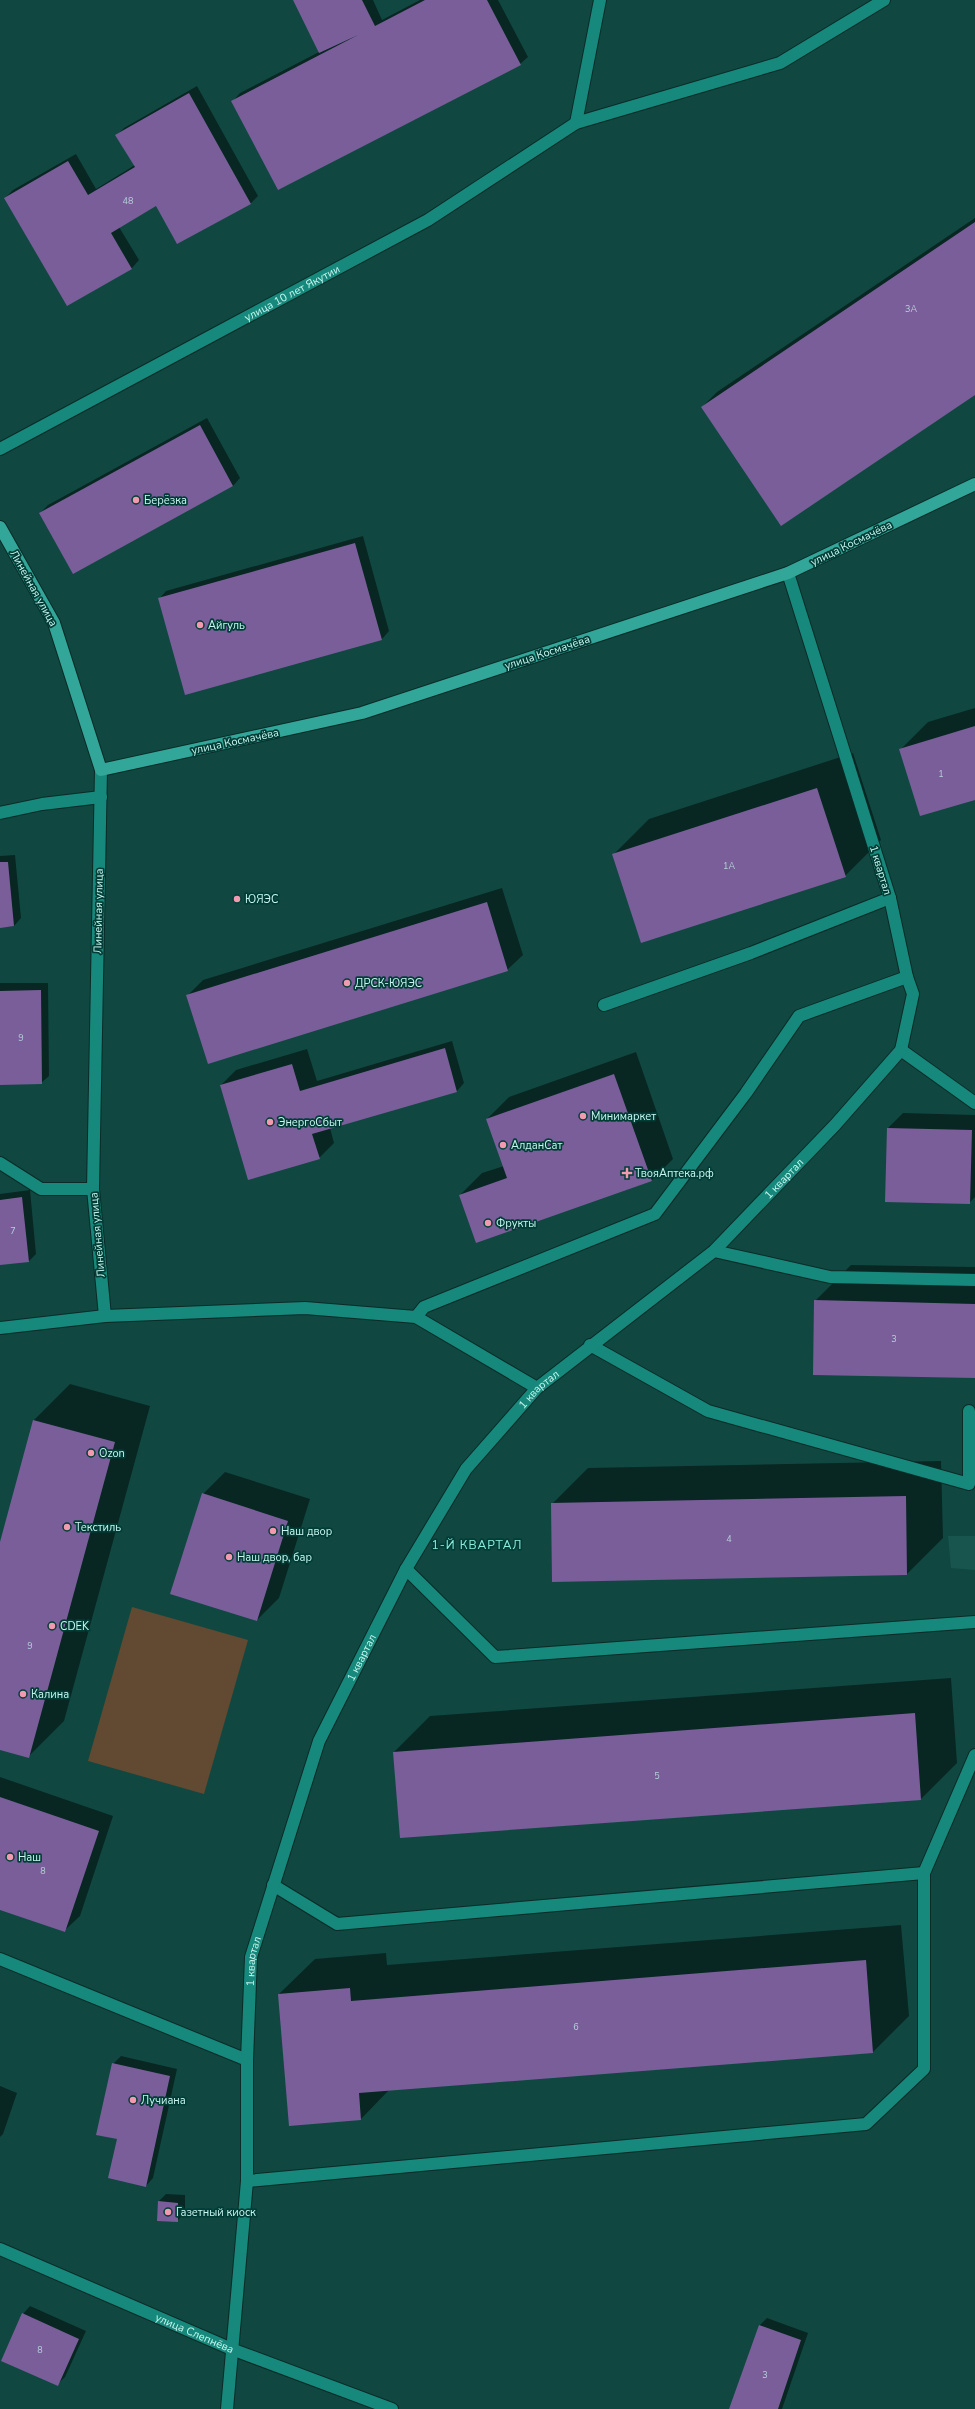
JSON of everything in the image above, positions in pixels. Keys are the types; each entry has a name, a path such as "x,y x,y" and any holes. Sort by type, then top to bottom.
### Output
{"main road":[{"name":"улица Космачёва","path":"101,770 362,713 788,573 975,484"},
{"name":"Линейная улица","path":"0,527 54,623 101,770"}],"street":[{"path":"576,123 600,0"},
{"name":"улица 10 лет Якутии","path":"0,448 428,220 576,123 780,63 884,0"},
{"name":"1 квартал","path":"227,2409 234,2350 247,2181 247,2060 251,1957 319,1741 406,1569 466,1469 537,1388 590,1345 714,1251 835,1125 901,1050 913,994 907,978 890,898 788,573"},
{"name":"Линейная улица","path":"101,770 93,1189 105,1316"},
{"path":"0,813 42,804 101,797"},
{"path":"604,1005 751,953 890,898"},
{"path":"416,1317 424,1307 655,1214 746,1093 799,1016 907,978"},
{"path":"901,1050 975,1103"},
{"path":"0,1163 41,1189 93,1189"},
{"path":"714,1251 830,1277 975,1280"},
{"path":"0,1328 105,1316 305,1308 416,1317 537,1388"},
{"path":"590,1345 708,1411 972,1485 969,1411"},
{"path":"406,1569 495,1657 975,1622"},
{"path":"247,2181 866,2124 924,2068 924,1873 975,1755"},
{"path":"273,1885 337,1924 924,1873"},
{"path":"0,1959 247,2060"},
{"name":"улица Слепнёва","path":"0,2249 234,2350 392,2409"}],"shaded area":[{"path":"948,1536 975,1536 975,1570 951,1568"},
{"path":"132,1607 248,1640 204,1794 88,1761"}],"building":[{"path":"293,0 362,0 375,26 425,0 487,0 521,65 278,190 231,101 358,35 319,53"},
{"path":"189,93 251,204 177,244 156,206 111,233 132,269 67,306 4,198 68,161 88,195 135,167 115,135"},
{"path":"975,222 975,395 781,526 701,407"},
{"name":"Берёзка","path":"200,425 233,486 73,574 39,513"},
{"path":"355,543 382,640 185,695 158,598"},
{"path":"975,726 975,800 920,816 899,749"},
{"path":"817,788 846,877 641,943 612,854"},
{"path":"0,862 8,862 14,926 0,928"},
{"path":"487,902 508,971 208,1064 186,995"},
{"path":"41,990 42,1084 0,1085 0,991"},
{"path":"445,1048 457,1092 312,1134 320,1159 248,1180 220,1085 292,1064 300,1091"},
{"path":"614,1074 652,1181 476,1243 459,1195 507,1178 486,1119"},
{"path":"887,1128 972,1130 970,1204 885,1202"},
{"path":"22,1197 29,1262 0,1265 0,1200"},
{"path":"814,1300 975,1304 975,1378 813,1375"},
{"path":"33,1420 115,1442 29,1758 0,1750 0,1542"},
{"name":"Наш двор, бар","path":"202,1493 288,1521 257,1621 170,1594"},
{"path":"906,1496 907,1575 552,1582 551,1503"},
{"path":"915,1713 921,1800 400,1838 393,1752"},
{"path":"0,1797 99,1831 65,1932 0,1910"},
{"path":"866,1960 873,2053 359,2093 361,2120 289,2126 278,1994 350,1988 351,2001"},
{"path":"112,2063 170,2076 146,2187 108,2178 117,2139 96,2135"},
{"name":"Газетный киоск","path":"158,2201 178,2203 178,2222 157,2221"},
{"path":"22,2313 79,2339 58,2386 1,2361"},
{"path":"759,2325 801,2340 778,2409 729,2409"}],"place":[{"name":"Берёзка","path":"136,500"},
{"name":"Айгуль","path":"200,625"},
{"name":"ЮЯЭС","path":"237,899"},
{"name":"ДРСК-ЮЯЭС","path":"347,983"},
{"name":"Минимаркет","path":"583,1116"},
{"name":"ЭнергоСбыт","path":"270,1122"},
{"name":"АлданСат","path":"503,1145"},
{"name":"ТвояАптека.рф","path":"627,1173"},
{"name":"Фрукты","path":"488,1223"},
{"name":"Ozon","path":"91,1453"},
{"name":"Текстиль","path":"67,1527"},
{"name":"Наш двор","path":"273,1531"},
{"name":"Наш двор, бар","path":"229,1557"},
{"name":"CDEK","path":"52,1626"},
{"name":"Калина","path":"23,1694"},
{"name":"Наш","path":"10,1857"},
{"name":"Лучиана","path":"133,2100"},
{"name":"Газетный киоск","path":"168,2212"}],"district":[{"name":"1-Й КВАРТАЛ","path":"477,1545"}]}
